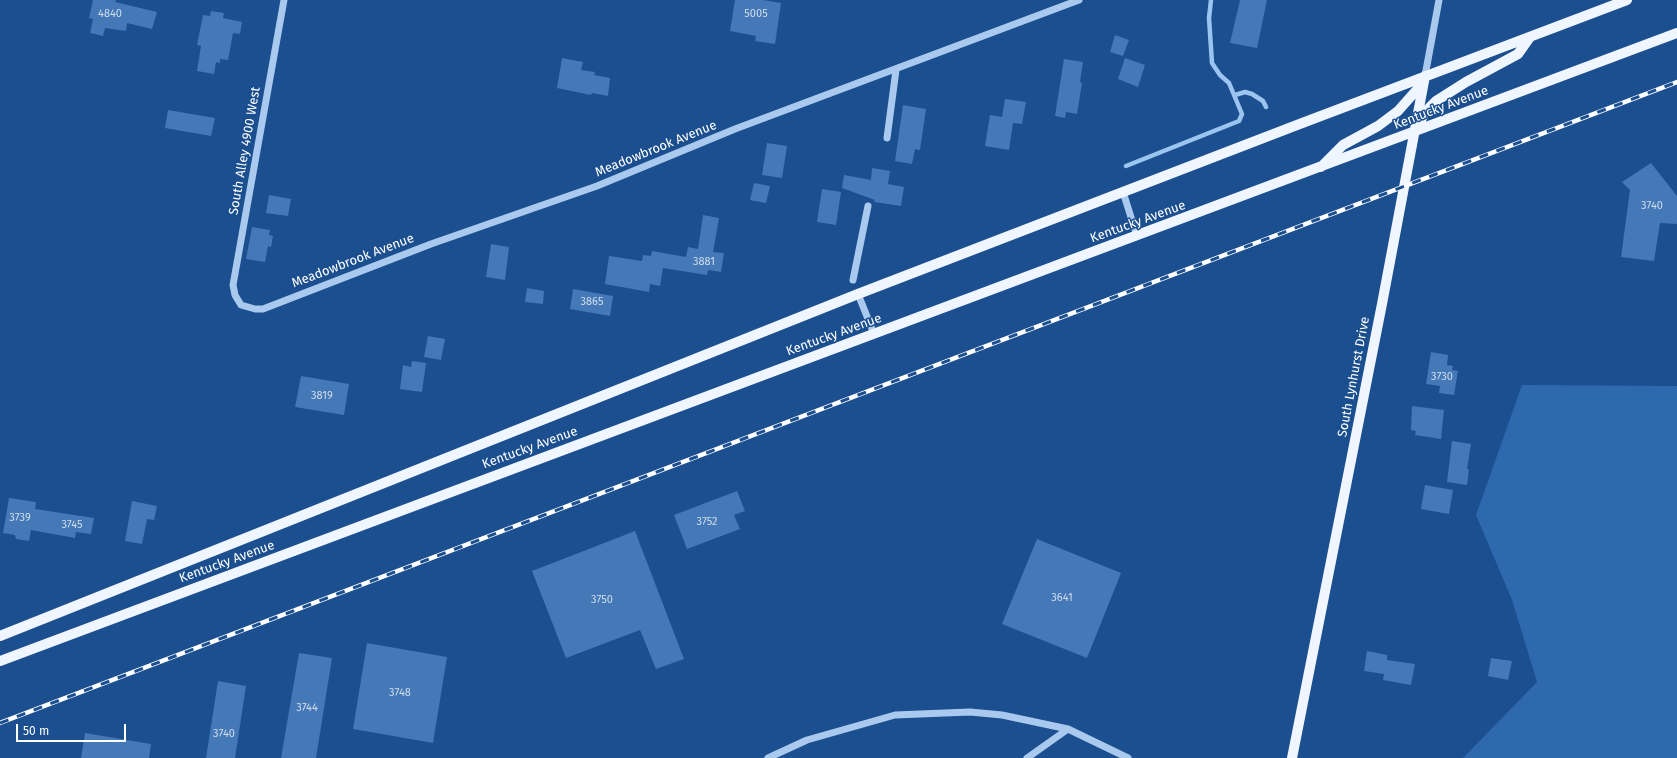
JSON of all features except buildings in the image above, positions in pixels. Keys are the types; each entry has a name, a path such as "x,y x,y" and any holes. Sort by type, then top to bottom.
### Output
{"main road":[{"name":"Kentucky Avenue","path":"0,636 858,294 1627,0"},
{"name":"Kentucky Avenue","path":"0,661 1320,168 1677,33"},
{"path":"1414,132 1426,111 1436,101 1466,82 1518,54 1530,37"},
{"name":"South Lynhurst Drive","path":"1292,758 1382,304 1425,76"},
{"path":"1320,168 1344,145 1378,126 1398,111 1416,93 1425,76"}],"street":[{"name":"South Alley 4900 West","path":"241,305 235,295 234,286 284,0"},
{"name":"Meadowbrook Avenue","path":"241,305 263,309 431,244 597,186 735,129 896,70 1079,0"},
{"name":"South Lynhurst Drive","path":"1425,76 1439,0"},
{"path":"887,138 896,70"},
{"path":"1123,192 1137,236"},
{"path":"853,280 868,206"},
{"path":"858,294 874,334"},
{"path":"768,758 807,740 895,715 970,712 1002,715 1068,729 1128,758"},
{"path":"1027,758 1068,729"}],"shaded area":[{"path":"1522,385 1677,386 1677,758 1463,758 1537,682 1512,600 1476,515"}],"waterway":[{"path":"1126,166 1239,121 1242,114 1229,83 1220,75 1212,63 1209,18 1211,0"},
{"path":"1235,95 1245,92 1252,94 1263,101 1266,107"}],"railway":[{"path":"0,723 1677,82"}]}
